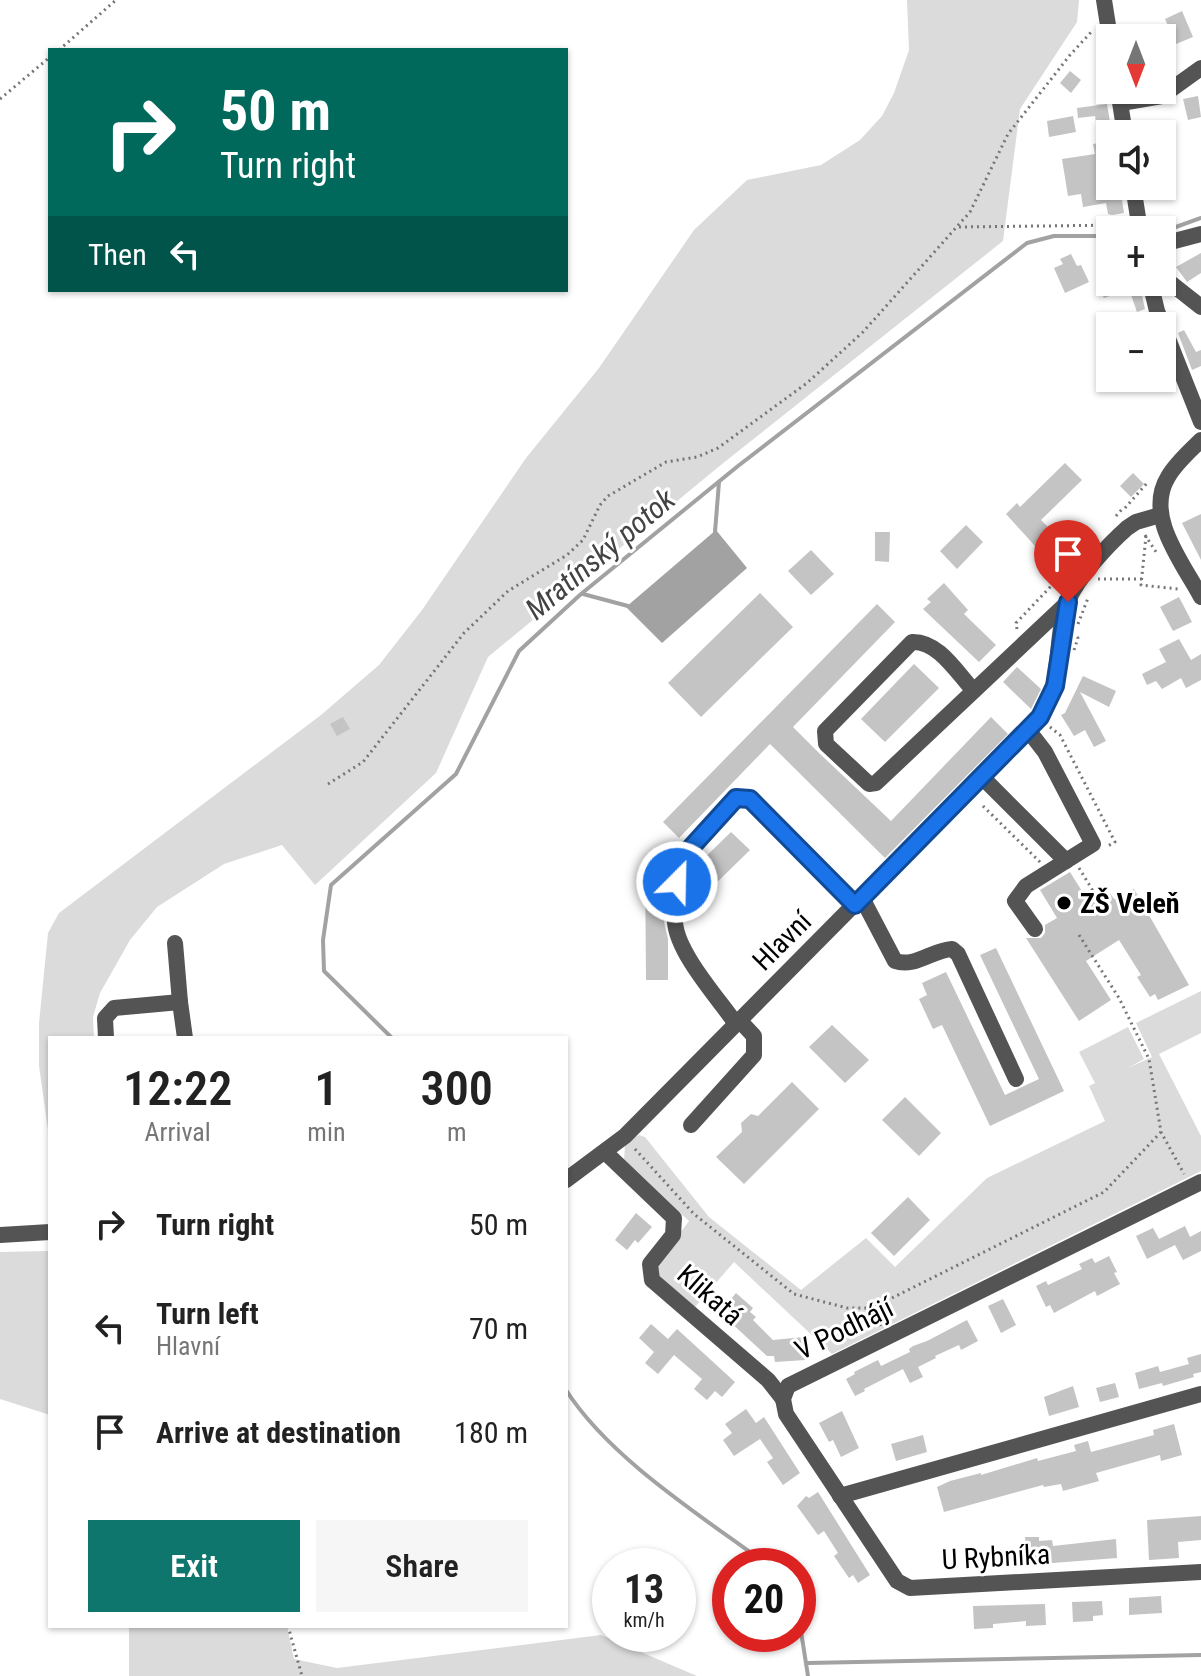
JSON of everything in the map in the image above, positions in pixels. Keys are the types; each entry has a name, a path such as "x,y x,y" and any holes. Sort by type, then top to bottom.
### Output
{"street":[{"path":"1104,0 1108,24"},
{"path":"1176,86 1201,68"},
{"path":"1176,241 1201,234"},
{"path":"1176,288 1201,307"},
{"path":"1153,296 1201,422"},
{"path":"1201,440 1166,478 1160,515 1169,539 1201,597"},
{"name":"Hlavní","path":"568,1179 625,1136 1028,730 1046,709 1055,686 1068,602 1076,588 1120,534 1136,522 1160,515"},
{"path":"974,691 933,646 912,642 825,731 823,738 869,784 876,783 974,691 1068,602"},
{"path":"1028,730 1045,752 1093,844 1071,862 1049,871 1026,886 1015,901 1035,929"},
{"path":"982,777 1071,862"},
{"path":"691,1125 754,1055 754,1036 738,1022 683,948 675,922 677,863 736,798 750,799 858,901 895,961 910,963 952,949 958,954 1016,1079"},
{"path":"175,943 185,1036"},
{"path":"106,1036 105,1018 114,1008 180,1002"},
{"name":"Klikatá","path":"606,1153 674,1218 673,1235 650,1264 652,1280 768,1380 783,1399"},
{"name":"V Podhájí","path":"840,1496 786,1414 783,1399 788,1386 1195,1184"},
{"path":"0,1235 48,1232"},
{"path":"840,1496 1201,1394"},
{"name":"U Rybníka","path":"840,1496 897,1581 910,1588 1201,1572"}],"path":[{"path":"61,48 116,0"},
{"path":"328,784 363,762 464,633 508,591 567,555 583,540 600,505 608,496 666,462 697,457 718,448 807,383 863,332 970,212 1008,134 1096,27"},
{"path":"0,99 48,59"},
{"path":"956,227 1096,227"},
{"path":"1114,519 1124,507"},
{"path":"1141,531 1164,565"},
{"path":"1146,536 1141,585 1178,589 1171,577"},
{"path":"1021,646 1016,623 1081,554"},
{"path":"1104,568 1094,579 1142,579"},
{"path":"1071,659 1078,638 1075,635 1089,593"},
{"path":"1048,722 1050,728 1060,735 1115,842 1102,849"},
{"path":"983,806 1049,871"},
{"path":"1071,862 1098,899"},
{"path":"1079,935 1119,998 1149,1059 1161,1132 1195,1184"},
{"path":"625,1136 694,1214 794,1294 847,1308 872,1308 1104,1192 1161,1132"},
{"path":"872,1308 887,1337"},
{"path":"289,1628 302,1676"}],"shaded area":[{"path":"907,0 1079,0 1077,22 1020,109 1003,241 722,464 488,657 436,773 315,885 282,845 224,864 157,907 130,940 100,993 93,1017 94,1036 48,1036 48,1130 39,1066 39,1023 48,933 59,913 321,715 379,665 422,610 526,458 599,368 694,230 747,180 821,165 860,140 882,116 909,50"},
{"path":"716,530 747,568 662,643 626,607"},
{"path":"1201,991 1201,1033 1159,1054 1201,1136 1201,1171 832,1354 734,1262 695,1307 656,1275 657,1264 689,1221 624,1162 625,1143 639,1135 645,1137 709,1217 801,1290 866,1238 895,1267 987,1178 1105,1121 1089,1086 1095,1083 1079,1052 1128,1027 1144,1059 1128,1068 1152,1057 1136,1023"},
{"path":"48,1251 48,1414 0,1399 0,1252"},
{"path":"129,1628 287,1628 294,1659 337,1668 592,1636 592,1652 641,1652 697,1676 129,1676"}],"building":[{"path":"1182,11 1193,37 1176,44 1176,24 1167,24 1165,19"},
{"path":"1070,71 1081,80 1071,93 1060,83"},
{"path":"1198,96 1201,117 1188,120 1183,99"},
{"path":"1107,104 1110,120 1096,120 1096,123 1095,116 1078,118 1077,108"},
{"path":"1073,116 1076,132 1049,137 1047,121"},
{"path":"1093,144 1096,144 1096,200 1122,200 1124,213 1108,214 1106,203 1083,207 1081,194 1068,196 1062,159 1095,154"},
{"path":"1201,253 1201,273 1187,282 1176,267"},
{"path":"1071,254 1077,266 1081,265 1089,282 1065,293 1054,268 1063,264 1060,259"},
{"path":"1131,296 1142,296 1145,309 1137,312"},
{"path":"1184,330 1196,352 1201,350 1201,366 1192,370 1178,333"},
{"path":"1065,463 1082,480 1041,520 1071,550 1054,567 1006,514 1017,503 1020,507"},
{"path":"1133,473 1144,484 1131,497 1120,486"},
{"path":"1201,514 1201,560 1182,523"},
{"path":"966,525 983,542 957,569 940,551"},
{"path":"875,532 890,532 889,562 875,561"},
{"path":"811,550 834,574 811,595 788,571"},
{"path":"944,583 968,610 964,614 996,645 979,662 923,609 931,602 927,599"},
{"path":"760,593 793,627 701,717 668,683"},
{"path":"1179,597 1192,622 1173,631 1160,607"},
{"path":"877,604 895,622 793,727 818,752 891,821 991,717 1008,734 885,858 770,744 679,838 663,822"},
{"path":"1179,639 1191,660 1201,654 1201,680 1186,688 1181,678 1162,689 1156,681 1147,685 1142,674 1166,662 1159,649"},
{"path":"914,664 939,688 885,742 861,719"},
{"path":"1017,667 1041,689 1031,709 1003,682"},
{"path":"1083,676 1116,691 1109,707 1080,692 1106,741 1094,747 1085,730 1074,736 1061,715 1065,713"},
{"path":"343,717 350,729 337,736 330,724"},
{"path":"731,832 750,850 705,894 688,874"},
{"path":"645,858 667,858 664,922 668,939 668,980 646,980"},
{"path":"1070,872 1090,904 1110,893 1114,899 1134,889 1189,985 1158,1000 1155,994 1150,997 1137,977 1141,975 1119,940 1086,961 1111,1000 1079,1021 1026,938 1041,938 1045,925 1057,918 1040,890"},
{"path":"996,948 1064,1091 990,1126 942,1025 933,1029 919,999 927,995 922,983 946,972 1005,1095 1039,1079 980,955"},
{"path":"832,1025 869,1060 845,1083 809,1047"},
{"path":"792,1082 819,1109 744,1184 716,1157 742,1132 741,1123 751,1114 758,1116"},
{"path":"905,1097 941,1133 919,1156 882,1120"},
{"path":"908,1197 930,1220 894,1256 871,1233"},
{"path":"636,1213 652,1227 627,1250 615,1240"},
{"path":"1185,1226 1190,1237 1201,1231 1201,1251 1183,1260 1175,1245 1147,1259 1136,1236 1153,1228 1159,1239"},
{"path":"1109,1256 1120,1284 1097,1296 1095,1291 1054,1313 1050,1305 1046,1307 1036,1286 1046,1281 1048,1285 1082,1269 1079,1264 1092,1258 1095,1263"},
{"path":"736,1293 753,1308 750,1312 756,1317 753,1320 773,1340 804,1337 805,1360 775,1362 774,1356 767,1356 729,1321 731,1318 722,1310"},
{"path":"1003,1299 1016,1325 1001,1333 988,1306"},
{"path":"967,1320 978,1341 961,1350 959,1345 935,1356 918,1367 923,1377 910,1383 903,1369 855,1396 846,1379 854,1372 878,1360 881,1366 910,1352 913,1346"},
{"path":"651,1324 668,1339 677,1329 735,1382 722,1397 715,1391 707,1400 694,1389 702,1379 674,1355 658,1374 645,1363 654,1352 639,1338"},
{"path":"1201,1354 1201,1372 1193,1374 1194,1377 1139,1389 1135,1373 1158,1366 1160,1372 1189,1364 1187,1358"},
{"path":"1115,1383 1119,1397 1100,1402 1096,1388"},
{"path":"1073,1386 1079,1407 1049,1416 1044,1397"},
{"path":"746,1409 756,1423 764,1417 800,1473 783,1485 767,1462 773,1458 760,1439 734,1456 723,1440 732,1433 725,1424"},
{"path":"842,1411 859,1448 841,1457 833,1440 829,1442 819,1423"},
{"path":"1174,1424 1182,1455 1161,1461 1160,1455 1096,1473 1099,1481 1063,1491 1061,1484 1043,1485 944,1512 937,1487 950,1481 1076,1451 1074,1445 1088,1441 1091,1452 1154,1435 1153,1430"},
{"path":"923,1435 927,1452 896,1461 891,1444"},
{"path":"818,1492 870,1575 858,1583 853,1575 849,1578 834,1556 838,1553 824,1531 818,1535 797,1506 806,1496 809,1498"},
{"path":"1201,1516 1201,1540 1178,1542 1179,1558 1149,1560 1147,1520"},
{"path":"1025,1537 1039,1537 1039,1541 1052,1540 1053,1546 1116,1539 1117,1558 1027,1565"},
{"path":"1161,1596 1162,1613 1129,1615 1129,1598"},
{"path":"1102,1601 1103,1615 1093,1616 1093,1621 1073,1622 1072,1602"},
{"path":"1045,1604 1046,1625 1026,1626 1026,1621 974,1629 973,1606"}],"waterway":[{"name":"Mratínský potok","path":"1176,227 1201,218"},
{"name":"Mratínský potok","path":"390,1036 324,971 323,940 331,885 456,774 519,651 581,594 738,466 1027,243 1054,236 1096,236"},
{"path":"715,532 719,482"},
{"path":"583,594 628,606"},
{"name":"Mratínský potok","path":"568,1393 607,1440 632,1463 744,1548"},
{"name":"Mratínský potok","path":"804,1652 808,1676"},
{"path":"808,1663 1201,1655"}],"place":[{"name":"ZŠ Veleň","path":"1064,903"}],"route":[{"path":"677,882 677,863 736,798 743,796 750,799 855,905 1046,709 1055,686 1068,602"}]}
